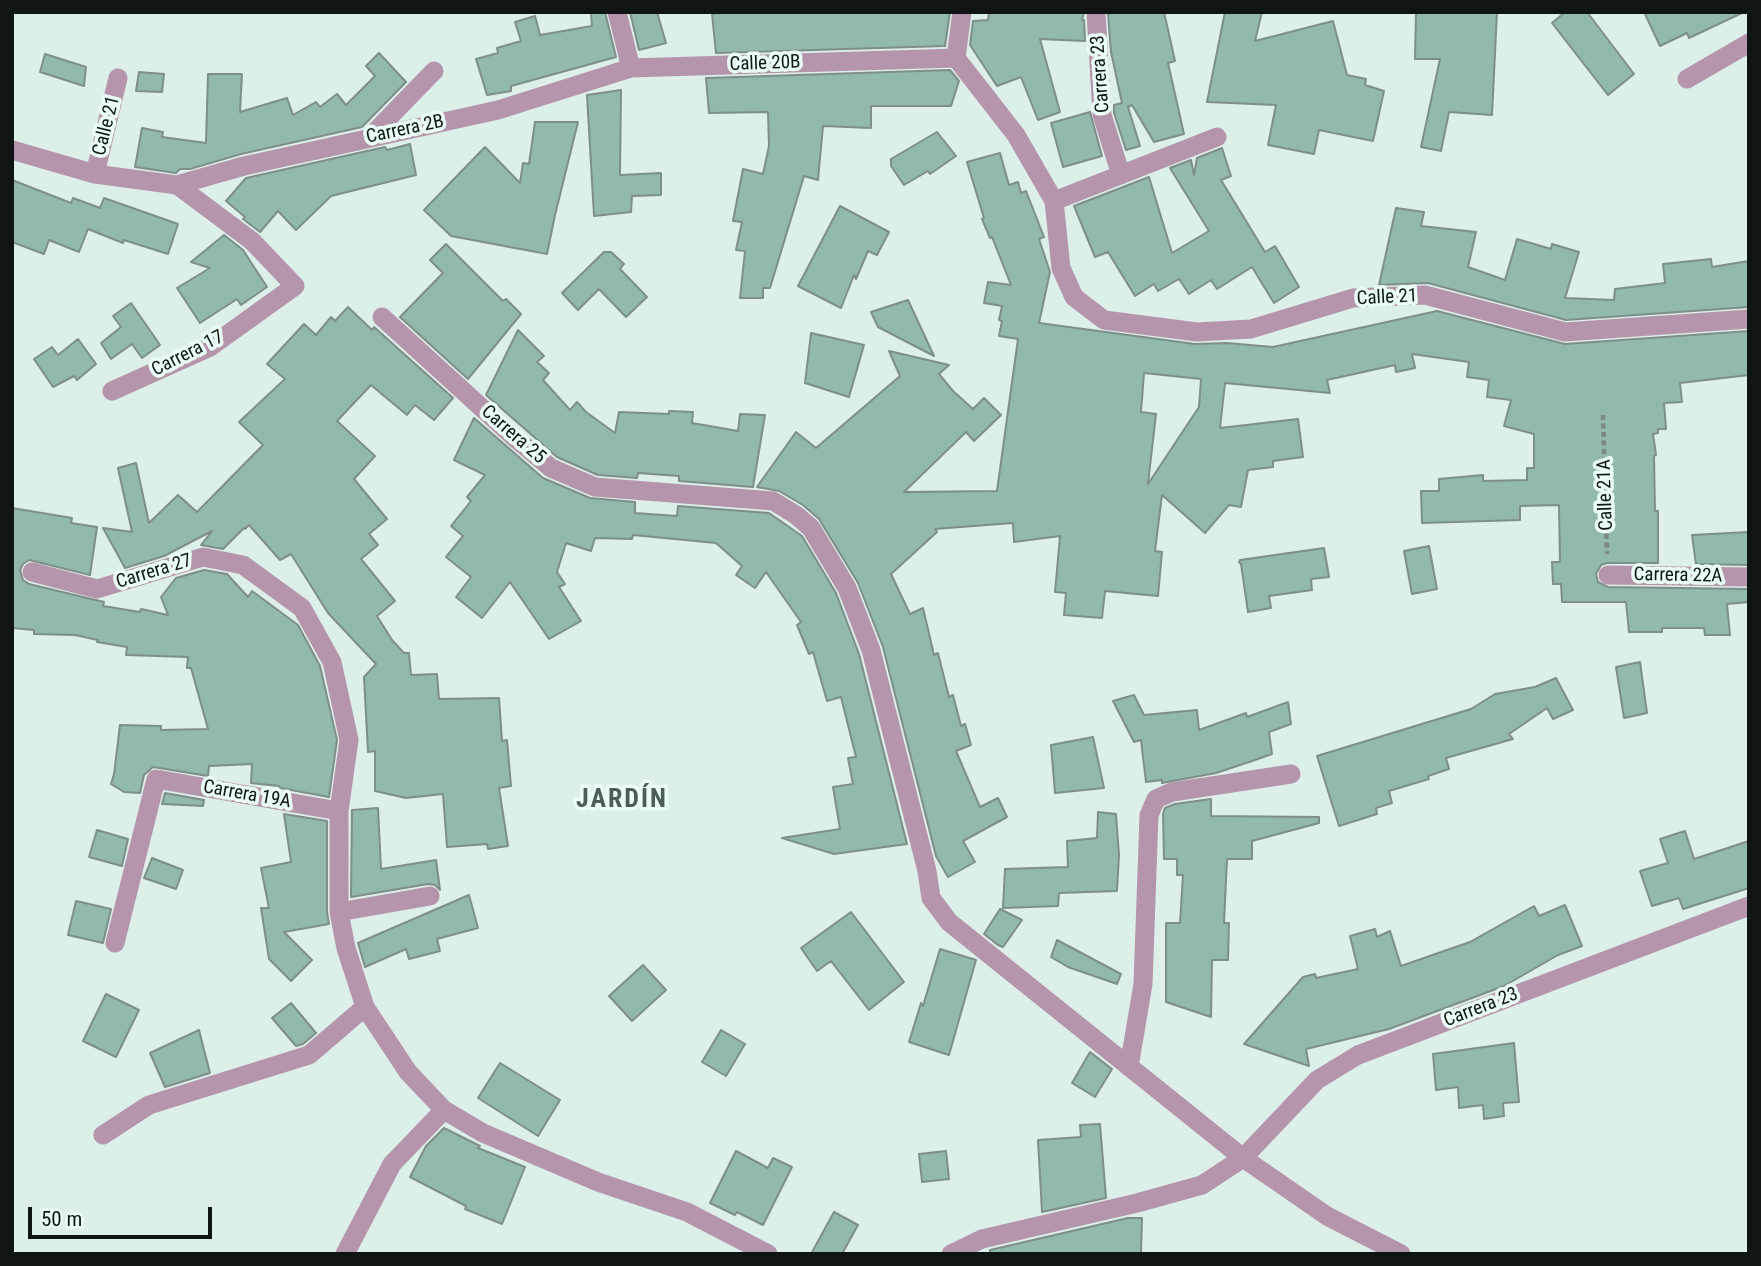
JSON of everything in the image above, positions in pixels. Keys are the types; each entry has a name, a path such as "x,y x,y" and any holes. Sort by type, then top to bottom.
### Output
{"street":[{"path":"617,12 631,68"},
{"path":"962,12 957,58 1016,135 1054,201 1217,137"},
{"name":"Carrera 23","path":"1096,12 1102,115 1121,175"},
{"path":"1687,79 1749,43"},
{"name":"Calle 20B","path":"631,68 957,58"},
{"name":"Carrera 2B","path":"177,185 244,166 498,110 631,68"},
{"path":"369,138 434,71"},
{"name":"Calle 21","path":"95,174 118,78"},
{"path":"12,150 95,174 177,185"},
{"name":"Carrera 17","path":"112,391 210,347 295,286 252,241 177,185"},
{"name":"Calle 21","path":"1054,201 1061,268 1074,297 1104,320 1198,332 1251,329 1353,298 1425,295 1565,332 1749,319"},
{"name":"Carrera 25","path":"382,317 551,468 595,487 773,501 811,528 847,587 872,650 931,898 949,922 1129,1067"},
{"name":"Carrera 27","path":"32,572 97,589 204,557 243,565 302,608 332,662 349,740 338,811 339,912 346,948 365,1007 408,1072 444,1110 483,1133 598,1182 687,1212 768,1254"},
{"name":"Carrera 22A","path":"1608,575 1749,577"},
{"path":"1291,774 1172,792 1156,799 1149,815 1143,984 1129,1067 1243,1158 1328,1216 1401,1254"},
{"name":"Carrera 19A","path":"115,943 156,779 338,811"},
{"path":"339,912 429,896"},
{"name":"Carrera 23","path":"951,1254 982,1239 1202,1185 1243,1158 1317,1080 1358,1055 1749,906"},
{"path":"103,1135 149,1105 309,1055 365,1007"},
{"path":"345,1254 392,1164 444,1110"}],"path":[{"name":"Calle 21A","path":"1603,415 1608,575"}],"building":[{"path":"591,12 605,12 616,57 511,86 511,91 487,95 476,59 498,53 497,48 521,41 515,22 535,16 540,35 592,26"},
{"path":"630,12 657,12 666,43 639,50"},
{"path":"950,12 945,46 716,53 712,14"},
{"path":"989,12 1084,12 1082,20 1085,41 1040,39 1060,112 1038,120 1021,77 997,86 970,45 973,21 988,20"},
{"path":"1164,12 1175,61 1168,63 1184,134 1154,142 1132,105 1128,107 1140,146 1126,150 1114,113 1114,105 1122,103 1111,52 1108,14"},
{"path":"1225,12 1262,12 1255,41 1333,21 1347,75 1366,79 1365,85 1384,91 1373,141 1319,130 1314,154 1268,145 1276,105 1207,102"},
{"path":"1416,12 1497,12 1492,115 1449,112 1441,151 1421,147 1440,59 1415,59"},
{"path":"1565,12 1587,12 1634,74 1608,95 1552,23"},
{"path":"1644,12 1744,12 1689,38 1687,33 1660,46"},
{"path":"379,53 406,82 362,127 241,154 190,169 180,169 176,173 135,167 142,128 163,132 162,137 206,143 208,74 242,74 240,112 287,98 293,115 316,102 320,107 337,94 346,105 375,76 366,66"},
{"path":"45,54 86,67 84,86 40,72"},
{"path":"950,70 959,81 951,106 871,106 871,128 823,126 818,180 804,176 770,288 763,288 763,298 740,298 745,251 736,250 742,222 733,221 743,169 763,174 769,146 768,112 709,113 706,78"},
{"path":"139,72 164,74 162,92 136,91"},
{"path":"621,90 620,175 661,173 661,195 632,196 631,212 594,216 587,95"},
{"path":"1090,112 1102,156 1063,167 1051,123"},
{"path":"535,122 578,122 547,254 451,236 424,210 485,147 520,183 523,163 529,164"},
{"path":"937,132 956,156 930,174 928,171 904,185 891,166 891,159"},
{"path":"410,144 416,175 331,196 296,230 278,211 260,232 226,201 246,178 385,147 387,150"},
{"path":"1222,148 1231,176 1221,180 1265,252 1275,246 1299,287 1274,303 1252,267 1217,289 1211,280 1189,294 1179,279 1158,291 1154,284 1135,296 1108,252 1095,257 1074,206 1149,177 1172,253 1209,231 1170,168 1191,160 1194,175 1197,158"},
{"path":"1000,153 1009,185 1018,182 1021,193 1026,191 1044,237 1039,239 1050,272 1039,323 1195,344 1227,343 1273,347 1437,311 1565,344 1749,331 1749,375 1680,383 1682,402 1664,403 1666,429 1658,429 1658,433 1653,434 1656,455 1658,563 1607,563 1601,565 1596,574 1598,582 1608,587 1749,589 1749,602 1727,604 1730,635 1705,635 1704,628 1662,628 1662,632 1629,632 1626,602 1562,602 1561,584 1553,584 1552,562 1560,562 1559,505 1520,506 1520,520 1422,523 1421,491 1439,491 1439,479 1483,475 1483,481 1527,480 1527,468 1534,468 1534,434 1504,426 1511,400 1487,397 1489,380 1467,377 1469,362 1412,354 1415,368 1396,372 1395,365 1327,380 1330,393 1225,383 1220,428 1298,419 1303,457 1273,461 1273,467 1248,470 1241,507 1229,505 1205,533 1162,495 1155,551 1162,552 1158,596 1105,591 1102,618 1064,615 1066,593 1055,592 1060,536 1014,542 1013,523 935,529 937,532 891,574 910,614 923,608 934,655 938,653 949,697 953,695 961,726 965,724 971,745 956,751 980,807 998,798 1007,817 963,841 975,862 948,877 936,856 883,647 858,583 819,519 803,505 779,491 757,487 796,432 816,448 900,376 889,351 949,365 939,374 953,391 973,409 984,398 1001,415 974,441 966,432 904,492 997,491 1018,339 999,336 1002,306 984,303 988,282 1011,285 982,219 984,218 967,162","holes":["1144,373 1201,379 1199,407 1148,484 1156,414 1141,412"]},
{"path":"12,180 71,203 73,198 100,208 104,198 178,224 168,254 124,240 123,243 88,229 79,252 49,240 44,254 12,242"},
{"path":"840,206 889,232 877,255 868,251 856,279 854,275 841,308 798,286"},
{"path":"1396,208 1424,212 1421,226 1476,232 1468,267 1505,280 1517,239 1551,249 1552,244 1579,252 1565,298 1614,300 1615,289 1665,283 1663,264 1711,259 1712,267 1749,261 1749,307 1566,320 1428,283 1379,285"},
{"path":"224,235 243,250 267,287 241,305 237,299 200,323 177,288 210,268 191,262"},
{"path":"446,244 503,301 506,299 521,314 468,379 400,317 443,273 430,260"},
{"path":"604,252 611,252 624,264 620,269 647,297 626,317 599,289 578,310 562,293"},
{"path":"908,300 934,356 878,327 871,312"},
{"path":"131,303 160,345 142,358 132,344 111,359 101,343 121,327 113,316"},
{"path":"348,307 453,398 434,420 415,405 407,415 371,385 337,421 375,456 354,479 387,519 369,534 378,545 361,559 395,601 377,616 392,640 404,653 409,653 411,675 437,674 439,699 499,698 502,741 507,740 511,786 499,788 508,846 488,849 487,844 447,847 443,794 406,798 375,791 375,751 368,752 364,677 376,664 328,613 291,554 280,560 249,525 223,549 201,545 212,531 164,556 125,568 103,528 132,532 118,468 136,463 149,523 178,495 197,512 263,445 239,422 285,379 267,364 304,324 316,335 331,317 335,321"},
{"path":"518,330 544,356 537,362 549,373 543,380 570,410 577,402 615,433 619,412 693,412 692,423 738,431 740,414 765,415 753,487 679,481 679,476 638,473 637,478 598,475 557,457 486,395"},
{"path":"811,333 864,345 849,397 805,383"},
{"path":"78,339 96,364 77,380 74,376 53,387 34,359 52,347 58,355"},
{"path":"474,418 543,478 590,498 635,502 635,513 677,516 678,506 769,513 802,536 836,593 859,654 907,844 834,854 782,838 840,829 833,787 853,784 848,758 856,757 841,697 827,701 813,652 809,654 797,625 801,622 766,572 755,588 736,575 742,566 716,543 633,535 632,539 595,538 591,551 566,543 557,572 565,584 559,587 581,621 549,639 510,582 482,618 456,597 471,577 446,557 463,536 451,526 471,501 467,497 485,475 454,460"},
{"path":"12,508 72,518 71,523 97,527 90,575 29,560 20,570 23,580 29,584 104,602 103,606 140,612 141,609 168,615 161,597 176,578 204,570 227,574 248,597 252,591 298,625 320,666 337,740 329,797 251,783 252,764 209,766 208,776 153,767 144,775 140,793 124,792 111,784 120,725 161,726 161,730 208,729 191,668 187,668 188,657 126,655 127,647 97,642 98,640 75,635 34,634 34,630 12,628"},
{"path":"1749,532 1749,565 1696,564 1692,535"},
{"path":"1429,546 1437,589 1412,594 1404,551"},
{"path":"1324,548 1329,577 1311,579 1312,590 1269,596 1271,608 1248,612 1240,560"},
{"path":"1640,662 1647,713 1624,718 1616,667"},
{"path":"1556,678 1573,710 1553,719 1547,708 1509,734 1513,739 1446,758 1449,769 1428,776 1429,779 1389,791 1392,803 1376,808 1377,814 1339,826 1317,756 1471,709 1495,694 1535,687"},
{"path":"1134,695 1144,715 1197,710 1199,730 1246,713 1247,717 1288,702 1291,724 1269,732 1272,754 1216,773 1162,783 1162,780 1146,782 1141,740 1134,742 1113,701"},
{"path":"1093,737 1104,788 1055,793 1051,745"},
{"path":"165,793 204,800 203,806 162,804"},
{"path":"1211,799 1211,816 1319,817 1319,823 1252,841 1252,859 1227,859 1224,923 1229,923 1228,960 1212,960 1211,1017 1166,1002 1166,923 1180,923 1183,875 1177,875 1177,859 1164,859 1163,814 1165,808 1175,804"},
{"path":"378,808 381,869 436,860 440,890 435,885 428,884 351,897 352,810"},
{"path":"1098,812 1116,814 1119,855 1117,891 1059,893 1058,906 1003,908 1005,869 1068,867 1067,841 1097,838"},
{"path":"284,814 327,821 329,924 284,932 312,960 291,981 269,959 261,908 269,908 261,868 291,862"},
{"path":"97,830 128,839 122,866 89,857"},
{"path":"1685,831 1694,859 1749,841 1749,888 1683,909 1679,898 1652,906 1640,871 1668,863 1660,839"},
{"path":"152,858 183,870 176,889 144,878"},
{"path":"469,895 478,928 437,939 440,951 409,959 406,949 365,967 358,943"},
{"path":"76,901 111,909 103,943 68,935"},
{"path":"1565,905 1582,946 1558,955 1504,986 1389,1029 1306,1049 1309,1066 1244,1044 1303,977 1315,974 1316,978 1358,969 1350,936 1375,929 1377,937 1390,931 1401,966 1470,942 1534,906 1539,916"},
{"path":"1000,909 1022,920 1003,947 984,934"},
{"path":"851,912 904,982 869,1010 831,961 817,971 801,948"},
{"path":"1057,940 1121,974 1117,984 1068,967 1051,957"},
{"path":"940,949 976,960 949,1055 909,1042"},
{"path":"643,965 666,990 632,1021 609,996"},
{"path":"106,994 139,1010 116,1057 83,1041"},
{"path":"291,1003 316,1033 303,1044 296,1046 272,1018"},
{"path":"199,1030 210,1073 165,1087 150,1053"},
{"path":"721,1030 745,1044 726,1076 702,1062"},
{"path":"1514,1043 1519,1102 1503,1103 1504,1116 1484,1119 1483,1105 1459,1108 1458,1087 1436,1090 1433,1054"},
{"path":"1090,1052 1112,1069 1095,1097 1072,1083"},
{"path":"500,1063 560,1100 538,1136 478,1098"},
{"path":"1100,1124 1106,1198 1042,1212 1038,1140 1081,1137 1080,1125"},
{"path":"444,1128 480,1146 478,1148 525,1167 502,1224 465,1209 466,1206 410,1177 426,1146"},
{"path":"736,1151 768,1168 773,1158 792,1167 763,1225 710,1203"},
{"path":"946,1151 949,1179 922,1182 919,1154"},
{"path":"834,1212 858,1225 842,1254 811,1254"},
{"path":"1128,1218 1142,1218 1141,1254 990,1254 990,1250"}],"district":[{"name":"JARDÍN","path":"622,800"}]}
